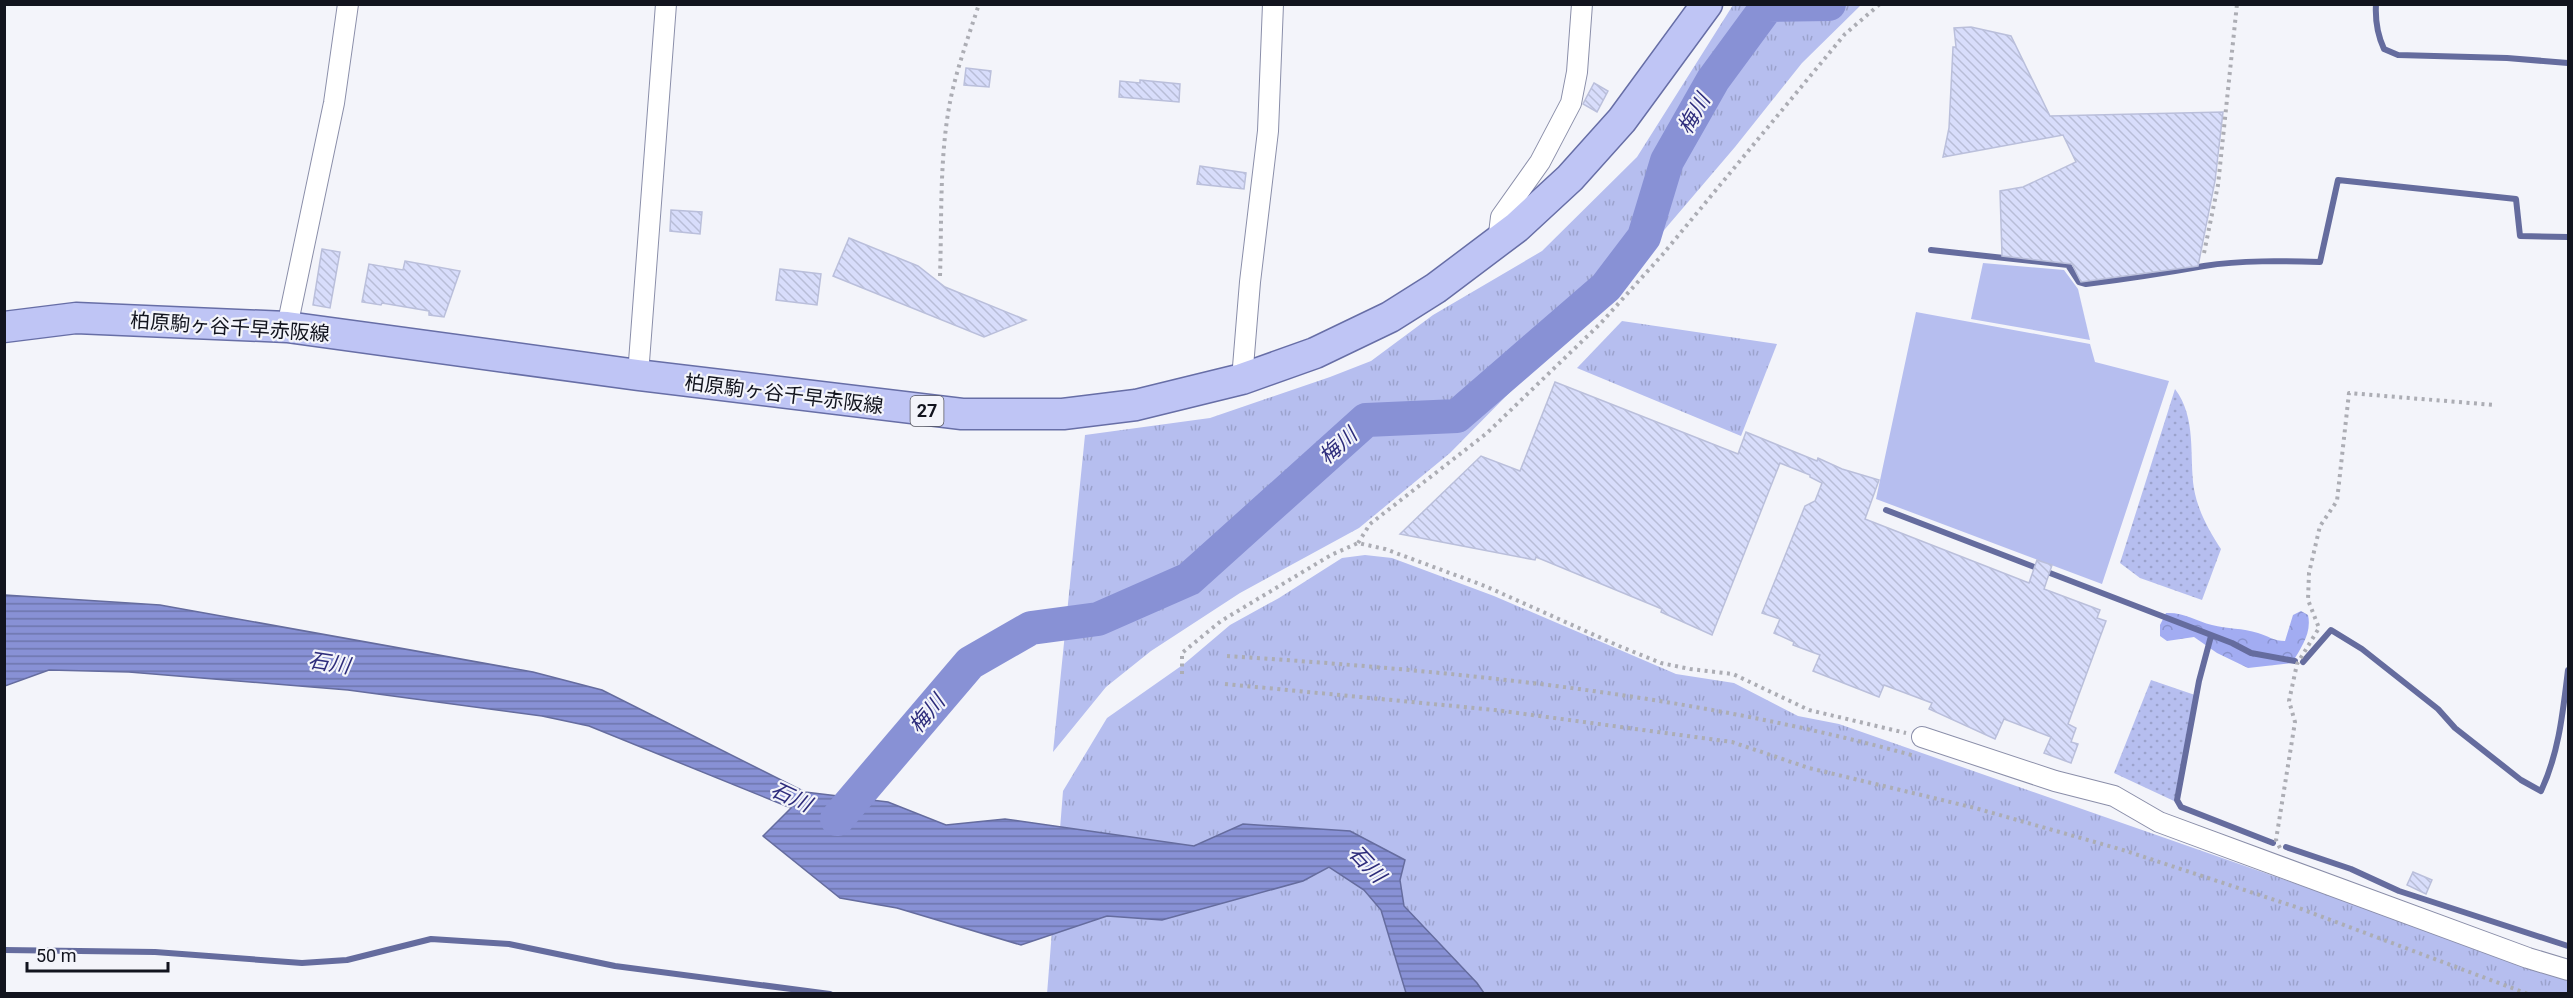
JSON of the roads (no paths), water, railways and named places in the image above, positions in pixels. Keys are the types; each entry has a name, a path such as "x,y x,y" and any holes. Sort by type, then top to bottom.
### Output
{"main road":[{"name":"柏原駒ヶ谷千早赤阪線","path":"4,327 76,318 287,327 638,375 962,414 1063,414 1136,405 1242,379 1315,353 1390,316 1436,288 1541,207 1594,153 1622,120 1707,4"}],"street":[{"path":"287,327 334,103 348,4"},
{"path":"638,375 666,4"},
{"path":"1242,379 1250,282 1268,131 1273,4"},
{"path":"1498,242 1501,217 1540,162 1571,103 1577,72 1582,4"},
{"path":"1922,737 2055,781 2114,796 2159,822 2528,958 2568,970"}],"water":[{"name":"石川","path":"5,595 160,605 533,672 602,690 805,792 888,802 946,825 1005,819 1194,846 1243,824 1350,831 1405,860 1400,880 1404,906 1484,993 1406,993 1381,910 1364,890 1329,867 1303,881 1162,920 1107,916 1021,945 897,908 840,898 763,836 791,808 589,726 542,716 348,690 129,672 49,670 5,686"}],"waterway":[{"name":"梅川","path":"837,819 970,663 1031,628 1098,619 1189,579 1366,420 1457,416 1606,287 1644,237 1667,161 1713,80 1768,5 1829,4"},
{"path":"2376,4 2377,27 2384,49 2398,55 2507,58 2568,63"},
{"path":"1931,250 2068,265 2079,282 2086,284 2233,263 2320,262 2338,180 2516,199 2520,236 2568,237"},
{"path":"1886,510 2232,643 2251,653 2295,661"},
{"path":"2303,662 2331,630 2362,649 2438,709 2455,728 2521,780 2541,791 2556,747 2568,670"},
{"path":"2211,636 2199,681 2177,800 2181,807 2273,843"},
{"path":"2286,847 2351,869 2399,891 2568,946"},
{"path":"4,950 155,952 302,963 347,960 431,939 509,944 615,966 830,994"}]}
